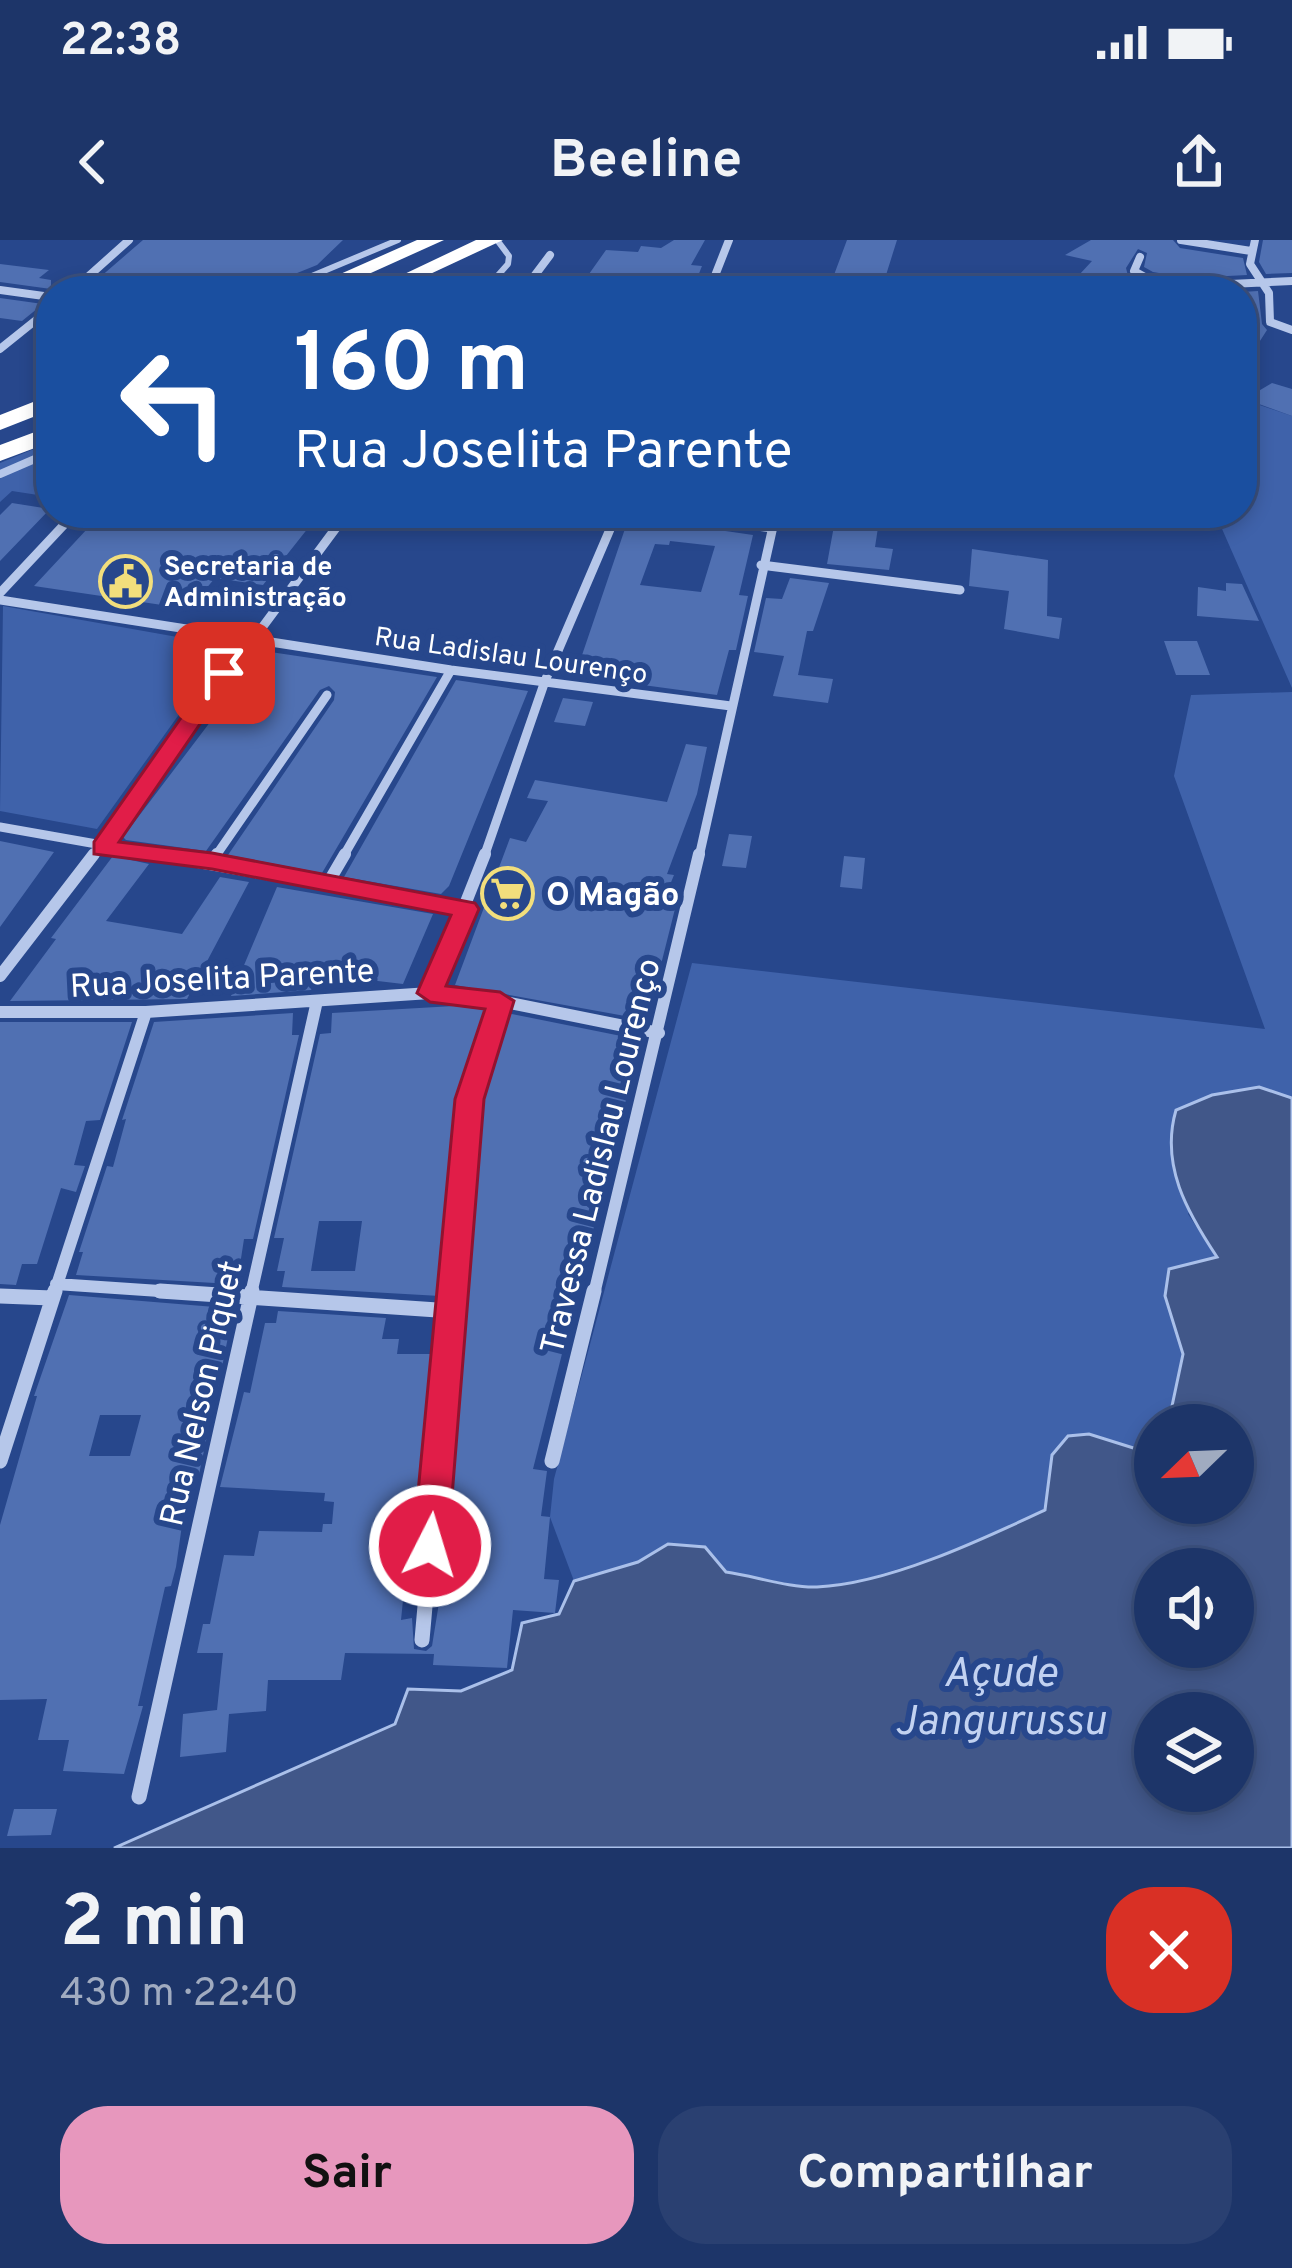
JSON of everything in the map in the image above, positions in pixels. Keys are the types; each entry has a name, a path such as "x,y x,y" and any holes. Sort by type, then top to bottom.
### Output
{"highway":[{"path":"349,276 434,240"},
{"path":"411,276 495,240"},
{"path":"0,423 36,408"},
{"path":"0,454 36,439"}],"street":[{"path":"89,276 129,240"},
{"path":"715,276 728,240"},
{"path":"1181,240 1251,251"},
{"path":"1256,240 1251,268 1256,276"},
{"path":"534,276 550,255"},
{"path":"1140,256 1134,271 1146,276"},
{"path":"1257,277 1292,281"},
{"path":"1257,277 1269,293 1270,322 1292,330"},
{"path":"0,290 36,295"},
{"path":"0,350 36,320"},
{"path":"0,474 36,458"},
{"path":"0,596 61,528"},
{"path":"0,976 102,848 249,638 335,528"},
{"path":"430,993 466,909 545,681 610,528"},
{"name":"Travessa Ladislau Lourenço","path":"552,1461 658,1033 772,528"},
{"path":"761,565 960,590"},
{"name":"Rua Ladislau Lourenço","path":"0,596 451,670 730,706"},
{"path":"328,884 451,670"},
{"path":"212,861 327,694"},
{"path":"0,827 466,909"},
{"name":"Rua Joselita Parente","path":"0,1012 146,1012 430,993 500,1001 658,1033"},
{"name":"Rua Nelson Piquet","path":"139,1797 317,1001"},
{"path":"422,1640 470,1099 500,1001"},
{"path":"0,1461 146,1012"},
{"path":"0,1296 54,1291 452,1310"}],"lane":[{"path":"312,276 398,240"},
{"path":"495,240 509,256 497,276"}],"shaded area":[{"path":"1257,404 1292,416 1292,688 1222,528 1257,528"},
{"path":"36,448 36,495 12,491 0,502 0,463"},
{"path":"3,606 228,646 97,829 0,811"},
{"path":"1292,692 1292,1098 1259,1087 1188,1214 1217,1258 1165,1296 1183,1354 1172,1404 1134,1404 1134,1448 1089,1434 1045,1510 972,1546 866,1579 814,1588 726,1572 705,1547 669,1544 638,1562 574,1581 550,1517 554,1479 692,963 1265,1029 1174,776 1191,695"}],"water":[{"name":"Açude Jangurussu","path":"1259,1087 1292,1098 1292,1848 114,1848 395,1724 408,1689 461,1691 512,1670 522,1623 559,1614 574,1581 638,1562 668,1544 705,1547 726,1572 784,1584 817,1587 874,1578 934,1559 1045,1510 1052,1455 1068,1436 1089,1434 1134,1448 1134,1524 1254,1524 1254,1404 1172,1404 1183,1354 1165,1296 1169,1269 1217,1257 1179,1187 1171,1150 1176,1110 1212,1095"}],"building":[{"path":"143,240 343,240 317,265 290,276 101,276"},
{"path":"674,240 705,240 691,265 702,266 698,276 588,276 606,250 661,248"},
{"path":"847,240 897,240 886,276 834,276"},
{"path":"1091,240 1173,240 1180,248 1243,258 1247,275 1153,272 1144,267 1147,253 1138,249 1126,268 1128,276 1082,276 1092,261 1065,255"},
{"path":"1263,240 1292,240 1292,273 1266,274 1259,262"},
{"path":"0,264 49,270 36,276 36,287 0,282"},
{"path":"1257,291 1267,330 1257,346"},
{"path":"0,298 36,303 36,310 22,321 0,318"},
{"path":"1272,383 1292,389 1292,416 1257,403 1257,392"},
{"path":"12,503 36,507 36,524 0,561 0,515"},
{"path":"88,528 308,528 263,585 215,578 189,609 34,586"},
{"path":"625,528 705,528 753,535 739,595 748,596 736,650 729,650 717,695 591,678 580,661","holes":["655,544 715,546 701,592 640,585"]},
{"path":"834,528 878,528 875,547 893,549 889,570 827,564"},
{"path":"972,549 1048,560 1047,616 1062,618 1059,639 1004,629 1009,591 969,586"},
{"path":"790,578 829,583 813,631 807,631 798,675 833,679 828,703 773,696 784,656 754,652 766,598 782,599"},
{"path":"1226,583 1242,584 1259,621 1197,616 1198,587 1226,591"},
{"path":"1164,641 1197,641 1210,675 1176,675"},
{"path":"264,651 437,677 322,873 228,855 334,700 335,692 329,686 320,690 206,851 126,840 123,837"},
{"path":"456,680 528,691 449,886 441,894 344,877"},
{"path":"563,698 593,702 585,726 554,722"},
{"path":"686,744 707,747 697,794 667,874 674,875 667,892 679,893 647,1020 455,985 510,838 526,842 548,801 527,798 535,780 667,802"},
{"path":"729,834 752,836 746,868 722,866"},
{"path":"0,841 54,852 0,927"},
{"path":"113,856 149,864 106,921 182,934 220,877 249,882 187,999 10,1001 56,939 51,938"},
{"path":"844,856 865,858 862,889 840,887"},
{"path":"277,887 433,914 403,984 319,974 311,990 231,996"},
{"path":"454,1006 486,1010 460,1098 440,1296 282,1287 285,1271 277,1271 284,1238 274,1238 320,1034 331,1033 332,1013","holes":["319,1221 362,1221 355,1271 311,1271"]},
{"path":"293,1013 292,1035 299,1035 253,1239 244,1239 238,1278 232,1284 76,1275 83,1252 79,1252 107,1166 113,1167 126,1119 122,1120 154,1022"},
{"path":"507,1013 641,1040 533,1469 547,1471 541,1516 550,1517 544,1579 559,1580 555,1613 513,1610 507,1668 433,1665 434,1654 345,1653 341,1680 268,1680 266,1711 229,1714 226,1752 180,1757 183,1714 217,1710 223,1653 197,1653 203,1624 210,1624 224,1555 254,1556 259,1531 322,1532 323,1524 332,1524 334,1502 324,1501 325,1493 220,1487 244,1392 250,1393 265,1323 276,1323 278,1311 386,1318 382,1339 399,1339 397,1354 435,1354 420,1531 410,1531 401,1620 412,1618 414,1649 426,1651 432,1646 443,1578 480,1101"},
{"path":"0,1022 132,1022 100,1120 86,1121 74,1165 85,1166 76,1192 61,1188 37,1264 22,1264 16,1285 0,1284"},
{"path":"69,1295 227,1308 225,1322 231,1322 218,1387 199,1386 187,1436 207,1436 197,1484 188,1483 176,1567 171,1586 165,1587 138,1706 143,1706 124,1774 63,1771 69,1740 38,1740 47,1699 0,1700 0,1525 34,1396","holes":["100,1415 141,1415 130,1456 89,1456"]},
{"path":"14,1809 57,1809 51,1835 7,1836"}],"place":[{"name":"Secretaria de Administração","path":"125,582"},
{"name":"O Magão","path":"507,893"}],"route":[{"path":"224,673 102,848 212,861 466,909 430,993 500,1001 470,1099 430,1546"}]}
